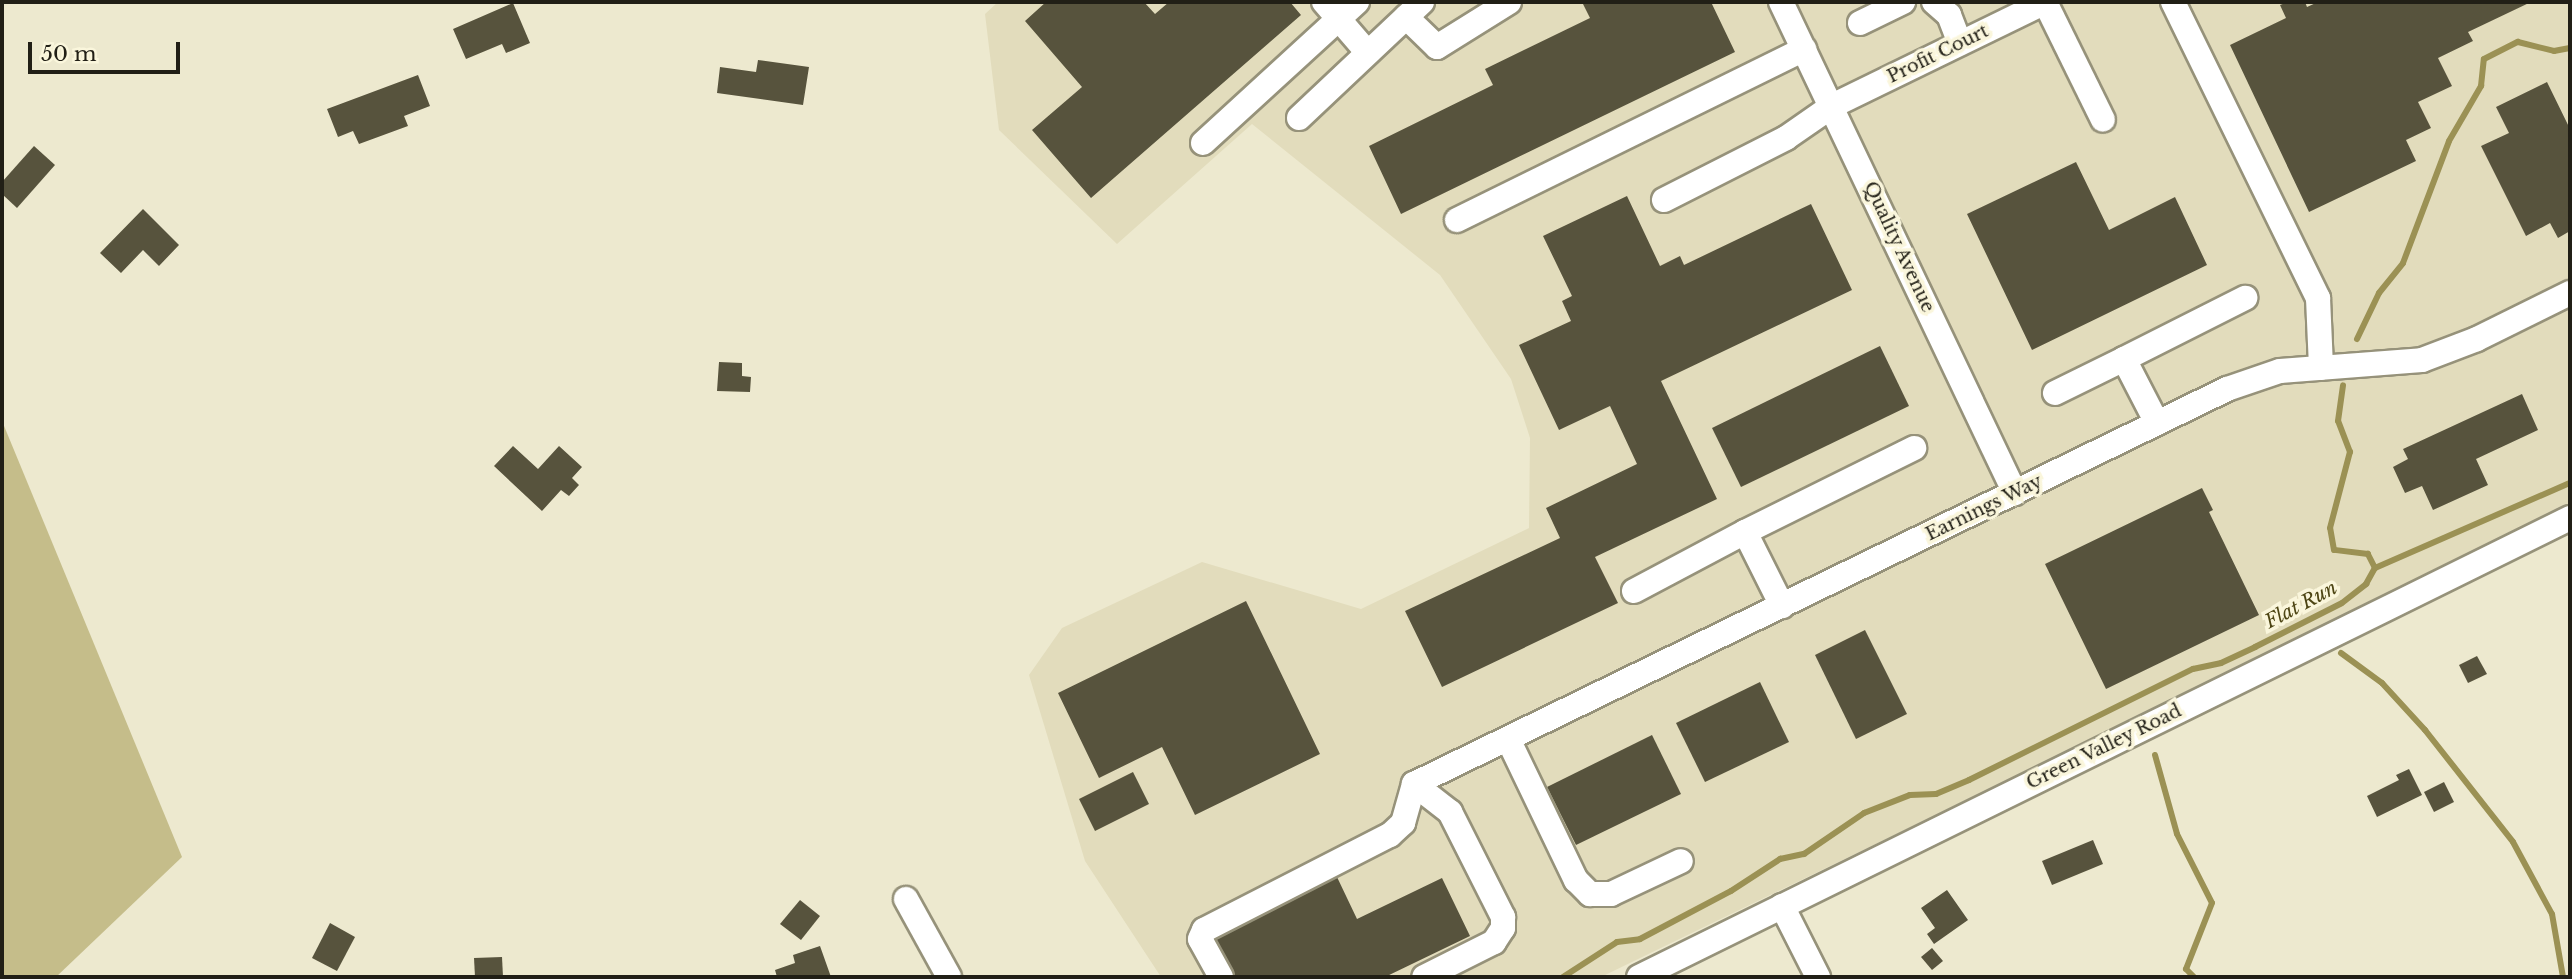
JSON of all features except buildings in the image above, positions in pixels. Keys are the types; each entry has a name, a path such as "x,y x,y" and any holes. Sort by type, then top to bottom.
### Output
{"street":[{"path":"1203,144 1331,10 1357,2"},
{"path":"1299,118 1414,9 1437,47 1509,2"},
{"name":"Quality Avenue","path":"1781,2 2015,493"},
{"path":"1860,23 1903,2"},
{"path":"1934,2 1949,15 1960,43"},
{"path":"2045,2 2103,120"},
{"name":"Profit Court","path":"1664,200 1786,138 1832,106 2045,2"},
{"path":"2173,2 2318,298 2322,368"},
{"path":"1331,10 1368,53"},
{"path":"1457,220 1804,49"},
{"name":"Earnings Way","path":"1414,784 2253,378 2322,368 2394,366 2422,360 2477,339 2570,292"},
{"path":"2055,393 2245,298"},
{"path":"2124,359 2157,423"},
{"path":"1633,591 1745,532 1914,449"},
{"name":"Green Valley Road","path":"1639,977 2570,518"},
{"path":"1745,532 1782,606"},
{"path":"1508,738 1576,880 1590,894 1611,894 1681,861"},
{"path":"1221,977 1200,939 1204,930 1390,835 1403,823 1414,784 1450,812 1503,917 1503,928 1494,942 1424,977"},
{"path":"906,899 948,977"},
{"path":"1782,906 1818,977"}],"shaded area":[{"path":"998,2 2570,2 2570,508 1601,977 1161,977 1085,861 1029,675 1062,628 1202,562 1361,609 1529,528 1530,438 1511,379 1440,275 1252,124 1117,244 999,130 985,14"},
{"path":"2,421 182,857 56,977 2,977"}],"waterway":[{"name":"Flat Run","path":"2357,339 2379,293 2403,263 2449,141 2481,86 2484,59 2518,42 2554,51 2570,48"},
{"path":"1563,977 1617,942 1640,939 1731,891 1780,859 1804,854 1864,813 1910,795 1936,794 1969,780 2193,669 2221,663 2342,603 2366,584 2375,568 2368,554 2334,550 2330,528 2350,452 2338,421 2343,385"},
{"path":"2375,568 2570,483"},
{"path":"2341,653 2382,683 2425,730 2513,842 2552,914 2563,977"},
{"name":"Flat Run","path":"2155,755 2177,834 2212,903 2186,969 2194,977"}]}
